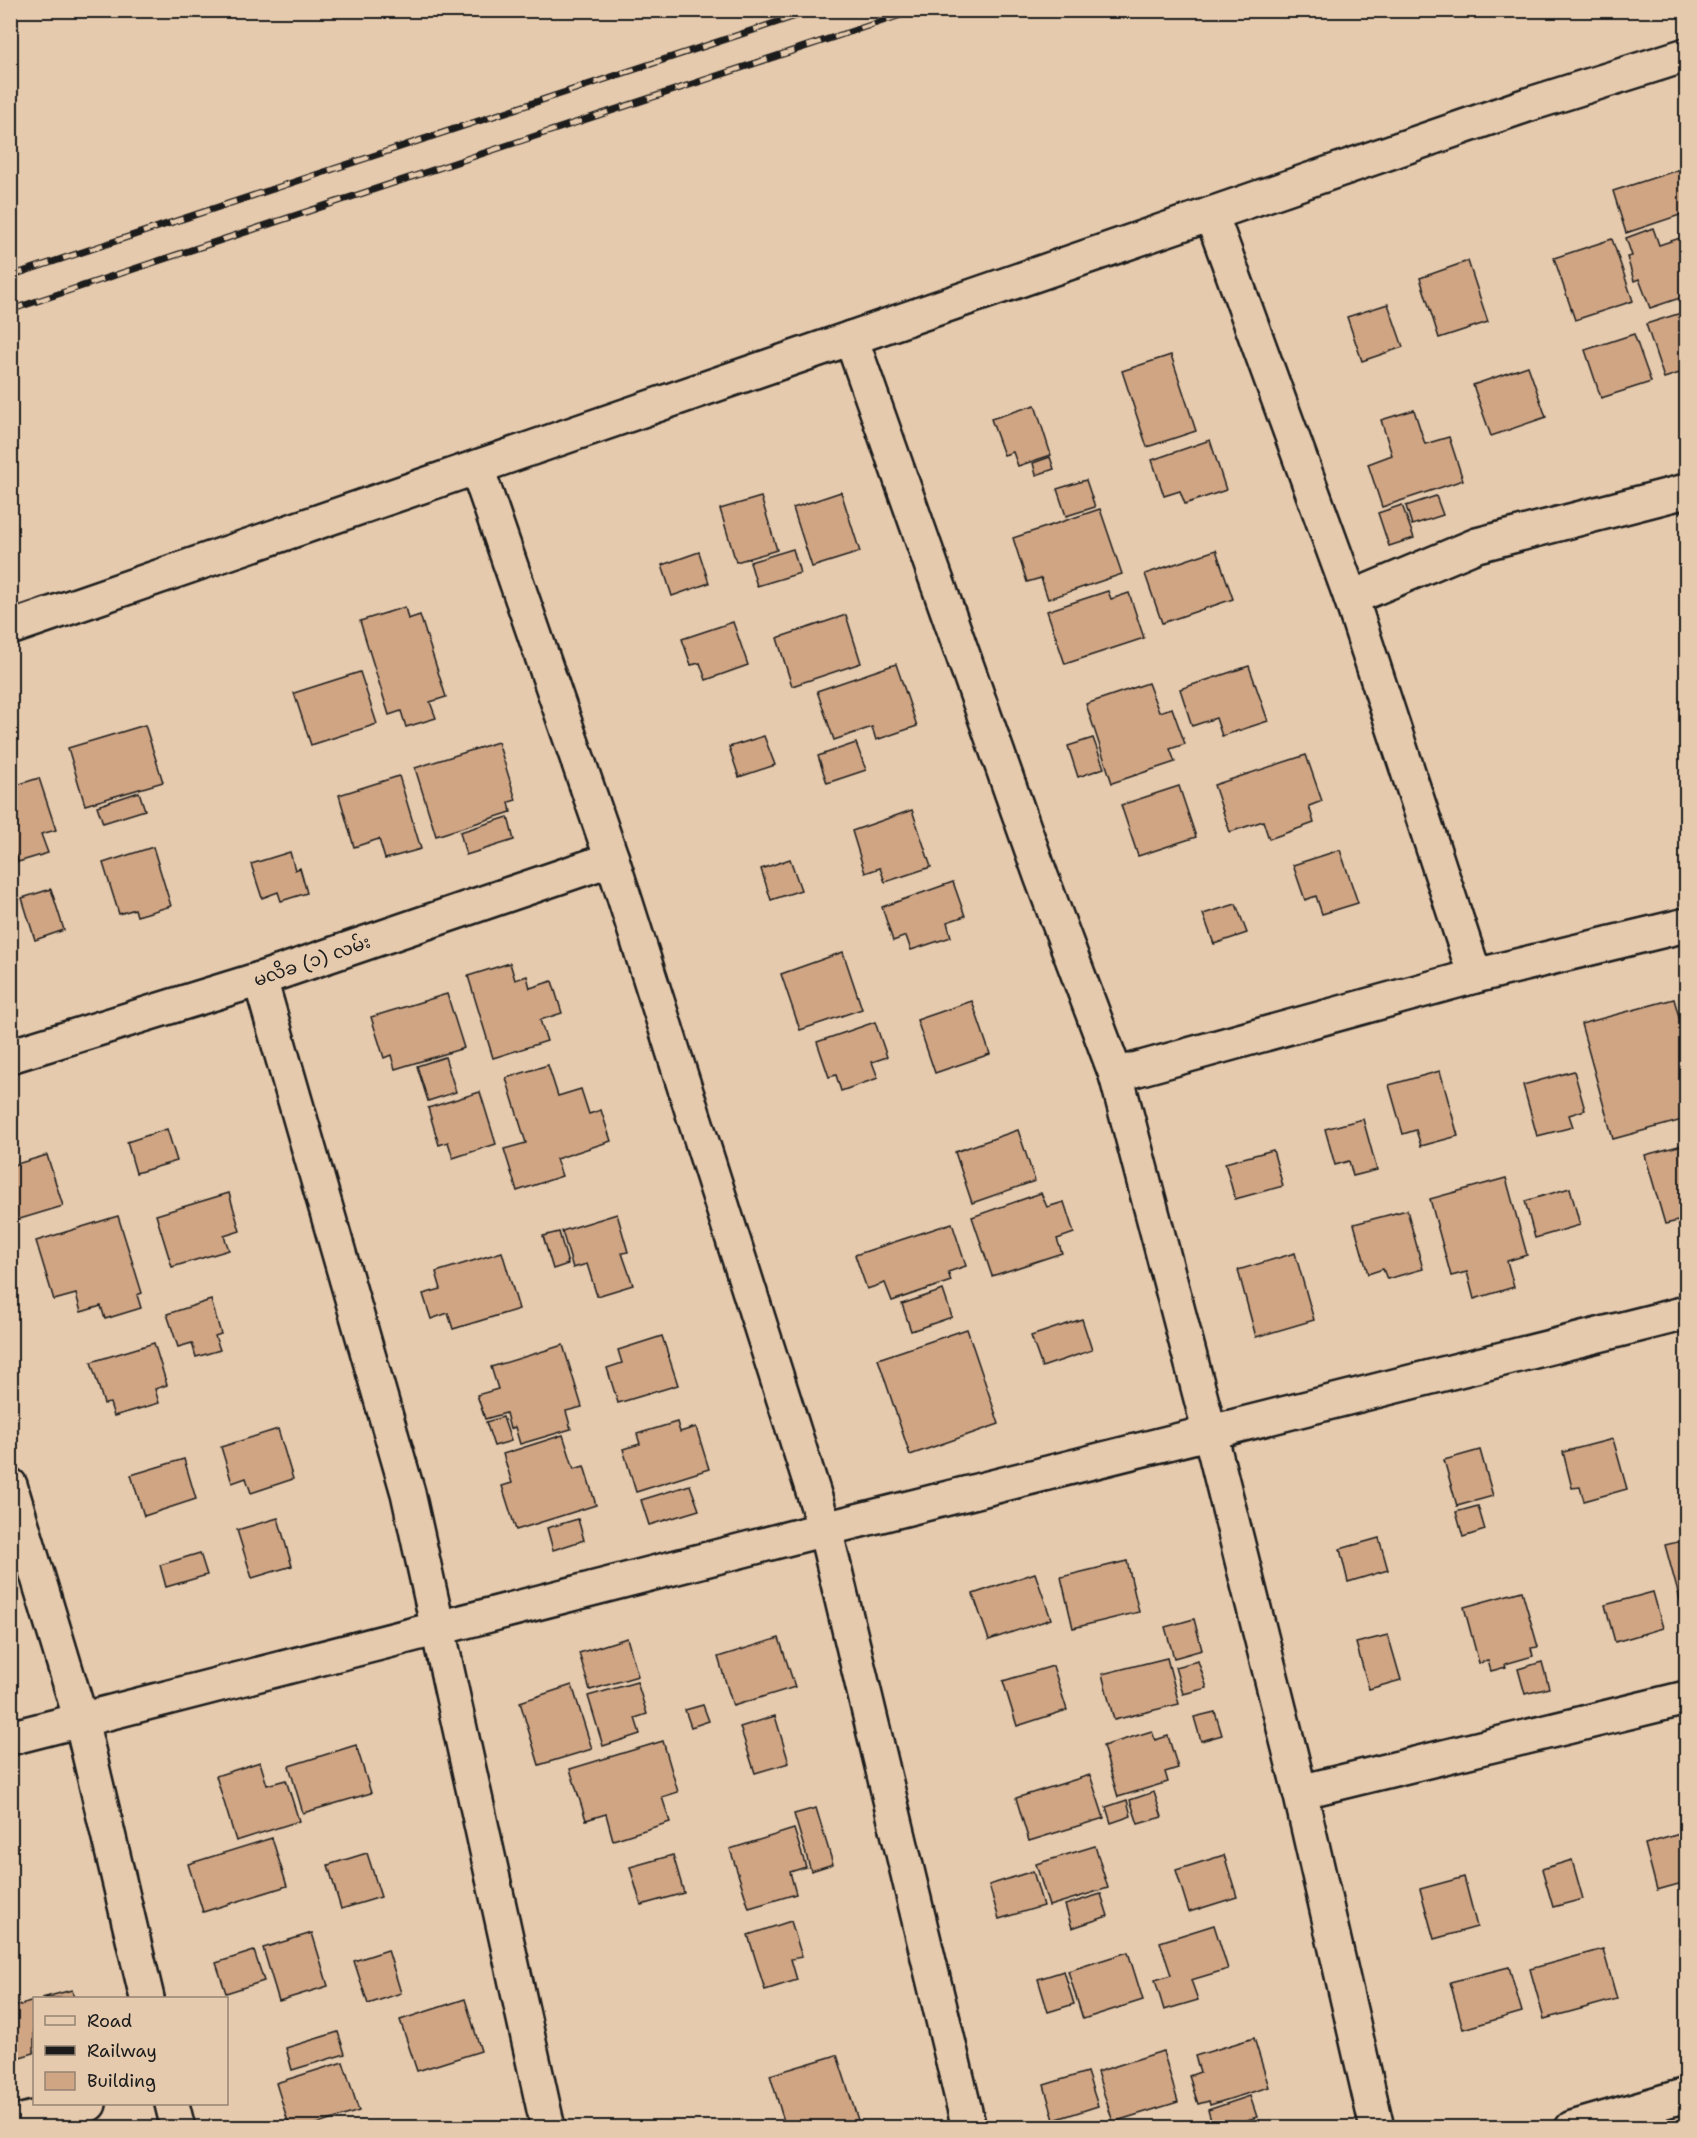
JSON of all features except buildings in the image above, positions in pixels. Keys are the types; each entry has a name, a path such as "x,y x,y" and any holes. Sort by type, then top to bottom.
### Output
{"street":[{"path":"10,628 1516,109 1686,55"},
{"path":"1211,214 1351,598 1475,976"},
{"path":"851,339 1041,876 1116,1075 1210,1433 1300,1792 1377,2127"},
{"path":"477,468 612,859 825,1529 969,2127"},
{"path":"1351,598 1477,546 1686,491"},
{"name":"မလိခ (၁) လမ်း","path":"10,1056 260,979 612,859"},
{"path":"1116,1075 1475,976 1686,925"},
{"path":"260,979 408,1493 548,2127"},
{"path":"10,1738 825,1529 1686,1313"},
{"path":"10,1485 81,1720 147,1997"},
{"path":"1300,1792 1686,1698"},
{"path":"1572,2127 1686,2095"},
{"path":"10,2124 81,2105"},
{"path":"172,2105 178,2127"}],"railway":[{"path":"10,276 814,10"},
{"path":"10,310 916,10"}]}
